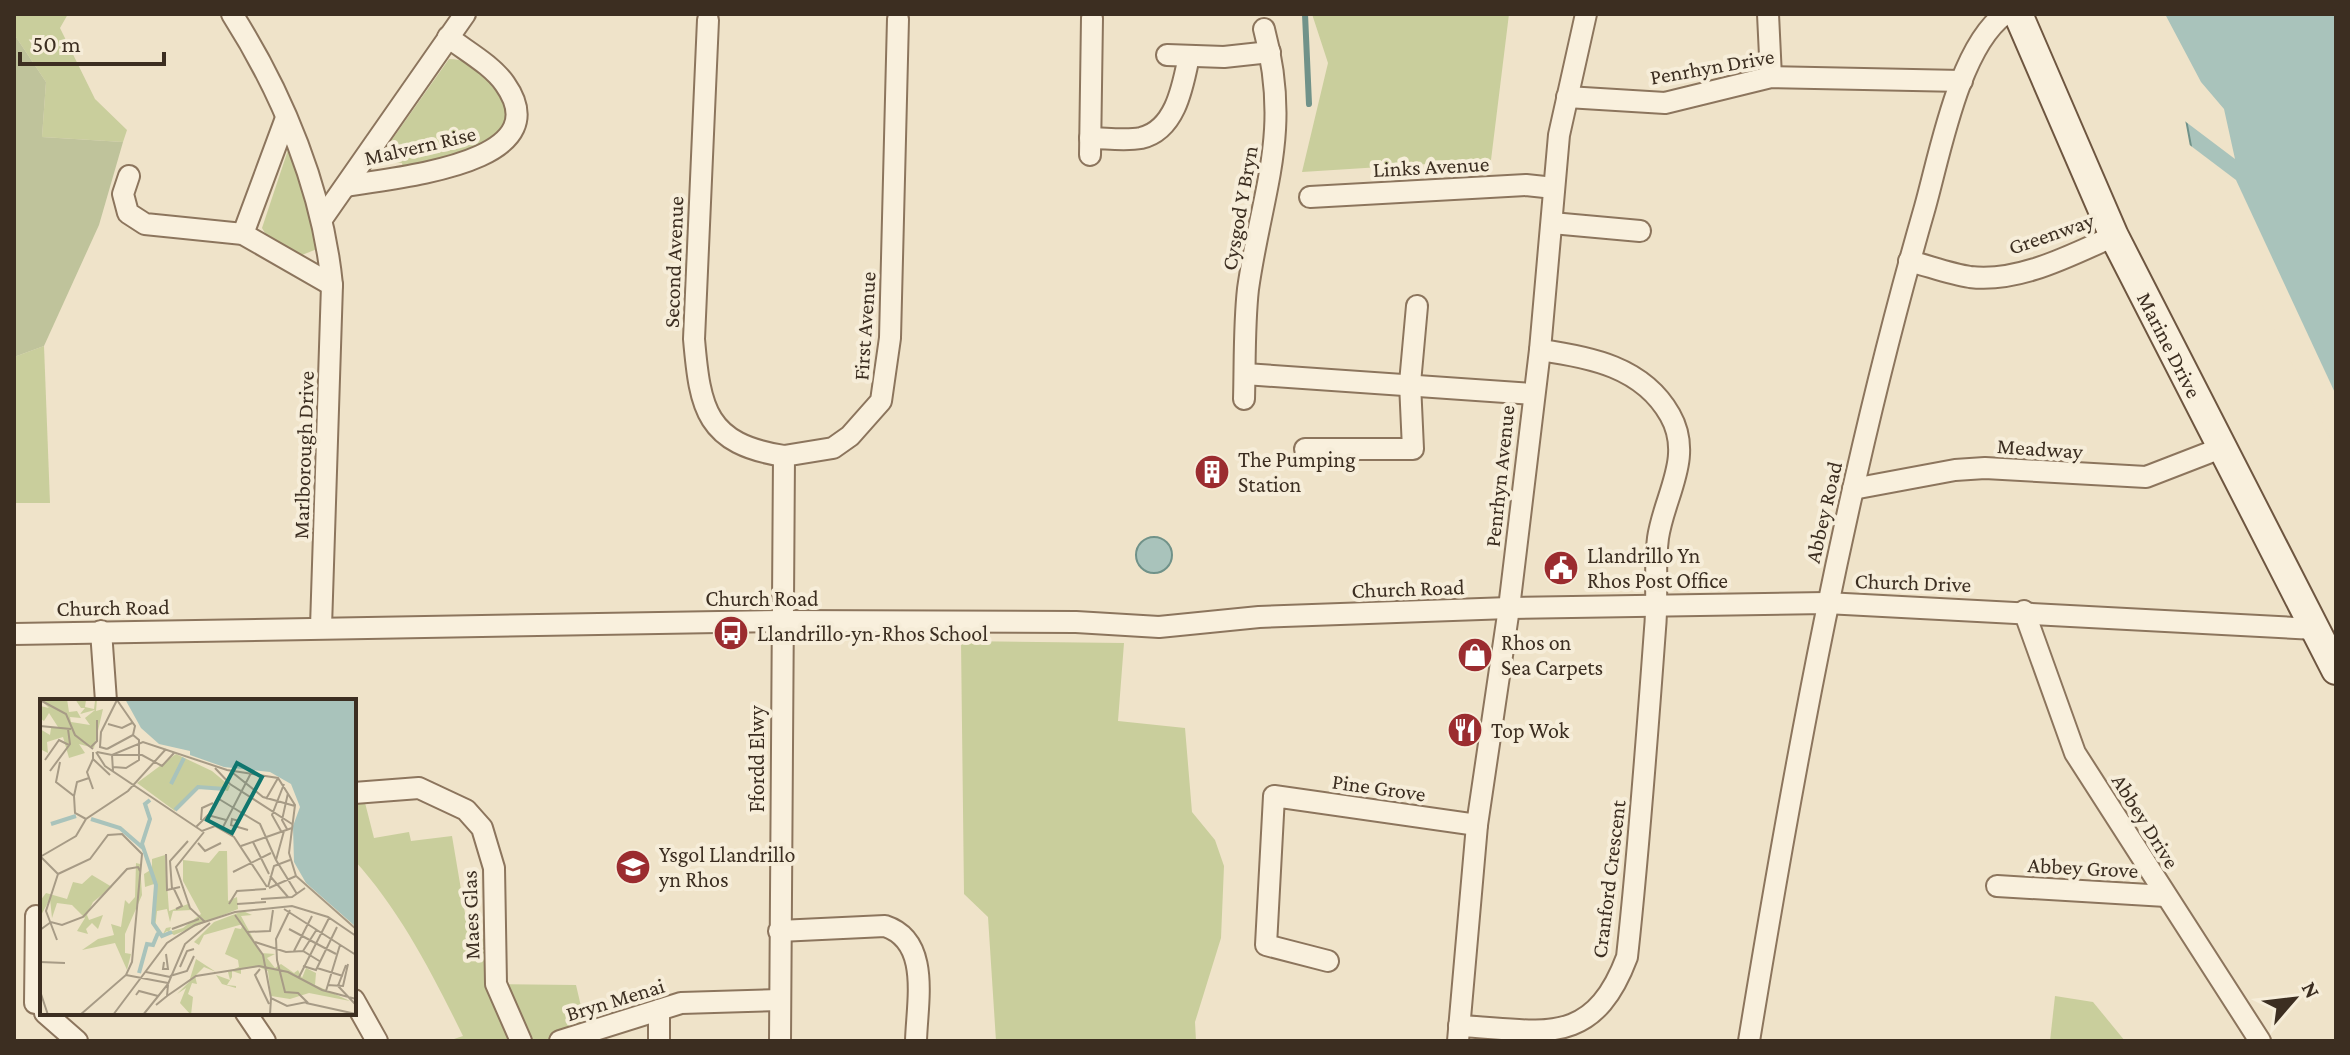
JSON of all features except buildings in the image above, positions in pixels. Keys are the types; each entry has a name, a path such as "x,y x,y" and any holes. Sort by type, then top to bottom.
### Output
{"street":[{"name":"Marlborough Drive","path":"232,14 286,118 322,219 332,285 321,627"},
{"name":"Malvern Rise","path":"322,219 465,14"},
{"name":"Penrhyn Avenue","path":"1459,1033 1477,825 1509,608 1532,394 1540,350 1554,188 1567,97 1586,14"},
{"path":"1768,14 1771,77"},
{"name":"Abbey Road","path":"1749,1041 1791,783 1826,603 1909,261 1962,81 1983,38 2005,14"},
{"name":"Marine Drive","path":"2018,14 2114,236 2336,670"},
{"path":"1092,18 1090,146 1142,138 1167,120 1181,96 1189,56"},
{"name":"First Avenue","path":"784,456 833,448 850,436 881,401 890,338 898,19"},
{"name":"Second Avenue","path":"708,20 694,339 699,391 724,435 759,452 784,456"},
{"name":"Cysgod Y Bryn","path":"1244,399 1248,290 1275,157 1277,91 1264,29"},
{"name":"Malvern Rise","path":"347,186 469,161 489,155 505,143 515,124 515,101 503,81 448,37"},
{"path":"1167,55 1270,52"},
{"name":"Penrhyn Drive","path":"1567,97 1665,103 1771,77 1962,81"},
{"path":"243,234 286,118"},
{"path":"129,176 123,194 128,213 145,224 243,234 332,285"},
{"name":"Links Avenue","path":"1310,197 1526,185 1554,188"},
{"path":"1552,223 1640,231"},
{"name":"Greenway","path":"1909,261 1972,277 2003,275 2053,263 2114,236"},
{"path":"1305,449 1413,449 1410,383 1417,306"},
{"name":"Cranford Crescent","path":"1459,1033 1572,1027 1597,1009 1616,986 1627,957 1657,604 1658,541 1681,458 1672,417 1658,397 1640,381 1616,367 1587,357 1540,350"},
{"path":"1245,374 1410,383 1532,394"},
{"name":"Meadway","path":"1853,489 1955,470 1985,468 2146,477 2221,448"},
{"path":"780,621 784,456"},
{"name":"Church Drive","path":"1509,608 1826,603 2024,611 2315,629"},
{"name":"Church Road","path":"14,634 780,621 1076,622 1172,627 1259,617 1509,608"},
{"name":"Abbey Drive","path":"2024,611 2059,716 2075,753 2260,1041"},
{"name":"Ffordd Elwy","path":"780,621 780,1041"},
{"path":"101,631 106,699"},
{"name":"Maes Glas","path":"356,793 419,788 466,810 482,828 494,868 496,984 521,1041"},
{"name":"Pine Grove","path":"1328,961 1266,945 1274,796 1477,825"},
{"name":"Abbey Grove","path":"1997,886 2166,896"},
{"path":"34,1008 36,916"},
{"path":"779,931 885,926 900,931 911,944 917,965 916,1041"},
{"name":"Bryn Menai","path":"560,1041 681,1003 780,1000"},
{"path":"356,1004 377,1041"},
{"path":"659,1010 659,1041"},
{"path":"43,1015 77,1041"},
{"path":"247,1015 265,1041"}],"green space":[{"path":"14,14 68,14 60,28 95,99 127,130 123,142 42,137 46,82 14,34"},
{"path":"1312,14 1509,14 1491,160 1302,172 1328,63"},
{"path":"14,34 46,82 42,137 123,142 99,225 44,346 14,357"},
{"path":"449,59 464,61 491,78 500,91 506,119 500,133 482,148 403,168 402,163 393,162 386,148"},
{"path":"289,147 314,226 317,249 302,255 268,238 262,228"},
{"path":"44,346 50,503 14,503 14,357"},
{"path":"961,641 1124,643 1118,721 1185,728 1192,812 1215,840 1224,866 1221,938 1195,1022 1196,1041 996,1041 988,917 964,894"},
{"path":"362,791 374,838 409,832 411,841 452,836 469,937 488,935 496,984 576,985 587,1032 560,1041 448,1041 463,1036 440,990 401,922 356,862 356,792"},
{"path":"2055,996 2093,1002 2125,1041 2050,1041"}],"water":[{"path":"2143,14 2336,14 2336,445 2195,168 2183,103"},
{"path":"1154,537 1167,542 1172,555 1167,568 1154,573 1141,568 1136,555 1141,542"}],"pier":[{"path":"2139,14 2165,14 2201,82 2224,109 2235,159 2182,119 2179,104"},
{"path":"2187,143 2236,180 2336,395 2336,449 2192,170"}],"waterway":[{"path":"1305,14 1309,104"}],"place":[{"name":"The Pumping Station","path":"1212,472"},
{"name":"Llandrillo Yn Rhos Post Office","path":"1561,568"},
{"name":"Llandrillo-yn-Rhos School","path":"731,633"},
{"name":"Rhos on Sea Carpets","path":"1475,655"},
{"name":"Top Wok","path":"1465,730"},
{"name":"Ysgol Llandrillo yn Rhos","path":"633,867"}]}
